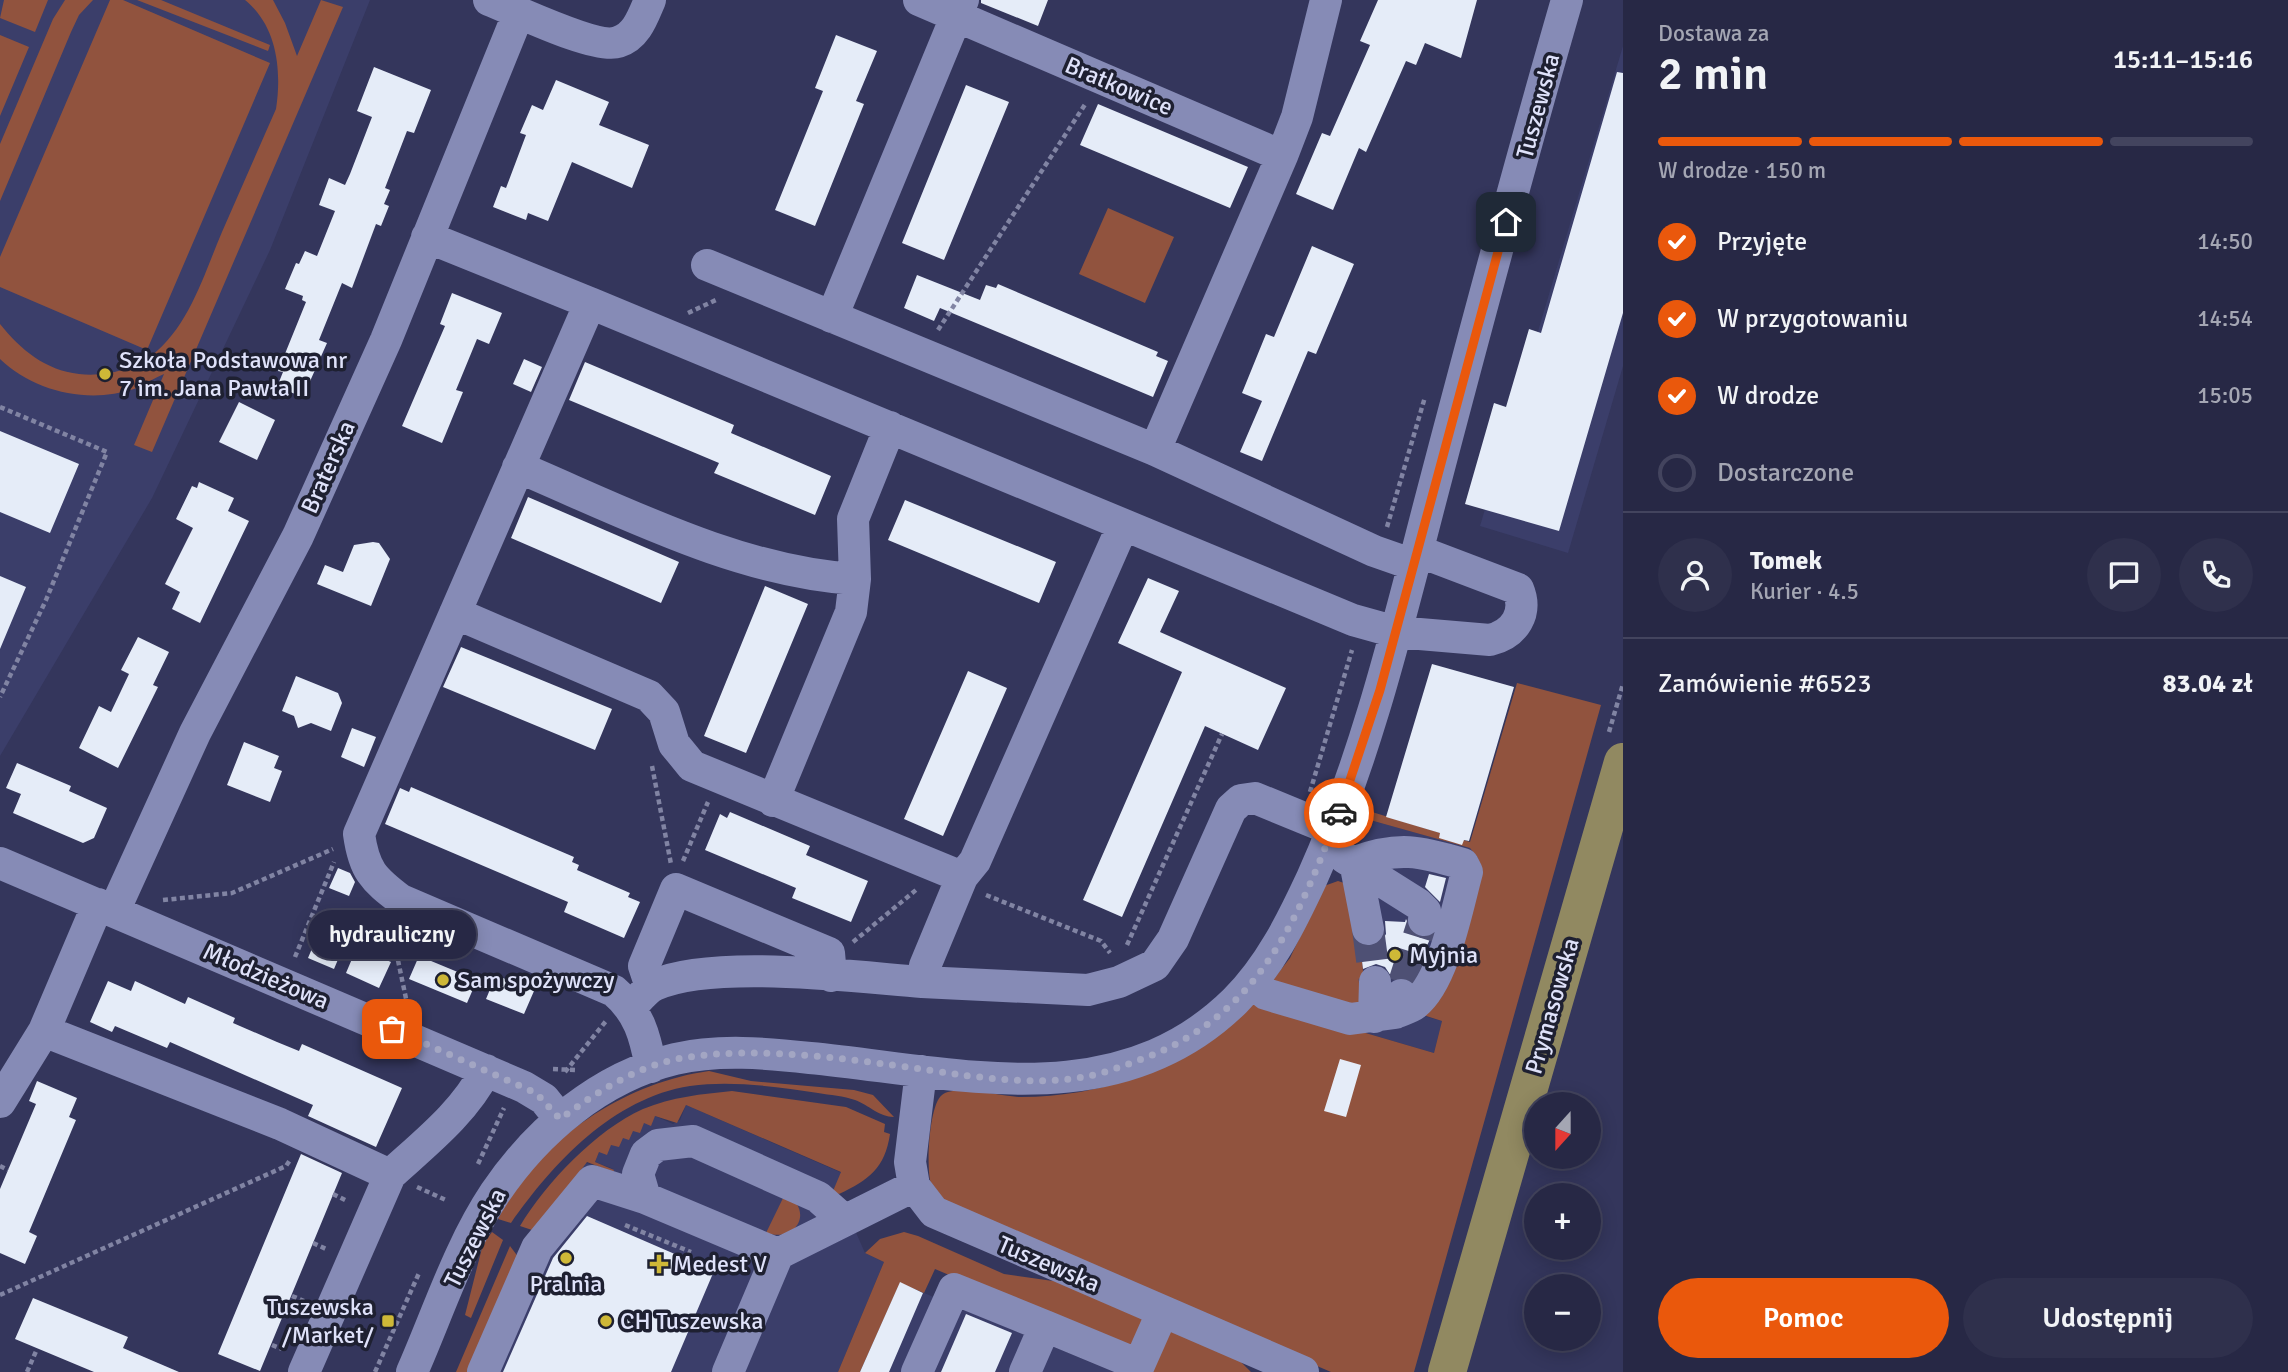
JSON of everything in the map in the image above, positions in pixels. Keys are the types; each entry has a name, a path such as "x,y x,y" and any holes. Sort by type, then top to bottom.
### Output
{"main road":[{"name":"Prymasowska","path":"1447,1372 1623,762"}],"street":[{"path":"489,0 590,40 617,43 635,32 650,0"},
{"name":"Bratkowice","path":"919,0 960,8 1102,78 1282,156"},
{"path":"1155,450 1297,117 1326,0"},
{"name":"Tuszewska","path":"412,1372 480,1217 512,1170 560,1119 600,1090 675,1059 724,1054 799,1057 1036,1081 1101,1073 1164,1050 1191,1035 1219,1016 1252,982 1283,938 1329,840 1356,765 1396,632 1567,0"},
{"path":"832,317 960,8"},
{"name":"Braterska","path":"0,1102 44,1031 298,536 386,340 519,12"},
{"path":"427,237 1360,622 1396,632 1490,640 1504,637 1514,627 1521,612 1522,599 1518,589 1416,558 1380,553 1155,450 720,270"},
{"path":"590,303 359,834 362,859 376,881 401,900 635,998 681,976 746,973 830,964"},
{"path":"773,801 851,612 855,579 853,519 890,427"},
{"path":"518,467 713,549 830,577 855,579"},
{"path":"922,982 954,877 975,861 1123,524"},
{"path":"455,613 649,696 664,712 674,744 692,766 954,877"},
{"path":"651,1067 635,998 644,966 676,889 830,964 922,982 1087,990 1119,982 1155,965 1173,939 1231,809 1241,800 1255,798 1302,818 1329,840 1368,857 1426,911 1424,920"},
{"path":"1252,982 1266,995 1350,1019 1387,999 1414,1005 1429,988 1438,968 1467,872 1464,864 1417,850 1368,857"},
{"path":"1368,857 1368,929"},
{"name":"Młodzieżowa","path":"0,863 516,1083 544,1099 560,1119"},
{"path":"44,1031 307,1137 390,1175"},
{"path":"304,1372 390,1175 454,1116 476,1089 486,1070"},
{"path":"729,1372 778,1254 914,1186 910,1162 921,1070"},
{"path":"645,1198 638,1174 646,1154 658,1145 693,1141 818,1197 844,1220"},
{"path":"482,1372 537,1248 592,1181 645,1198 778,1254"},
{"name":"Tuszewska","path":"914,1186 924,1202 943,1218 1162,1313 1267,1365 1303,1372"},
{"path":"917,1372 954,1289 1138,1368 1162,1313"},
{"path":"1025,1372 1045,1326"}],"path":[{"path":"937,331 1102,78"},
{"path":"671,336 678,318 723,297 720,270"},
{"path":"1380,553 1428,386"},
{"path":"0,407 107,452 46,600 0,697"},
{"path":"1302,818 1360,622"},
{"path":"1100,956 1129,944 1222,734"},
{"path":"648,755 653,768 676,889"},
{"path":"676,889 677,876 718,777"},
{"path":"154,904 161,900 232,893 328,852 342,842 291,967"},
{"path":"830,964 843,951 954,877 1101,941 1110,953"},
{"path":"401,900 391,926 410,1018"},
{"path":"558,1080 635,998"},
{"path":"473,1170 522,1070 529,1065 572,1072 581,1067"},
{"path":"0,1295 286,1166 307,1137"},
{"path":"0,1166 8,1170"},
{"path":"449,1212 453,1203"},
{"path":"617,1222 701,1256"},
{"path":"375,1372 422,1268"},
{"path":"27,1372 37,1349"}],"shaded area":[{"name":"Szkoła Podstawowa nr 7 im. Jana Pawła II","path":"0,0 370,0 270,250 152,498 0,756"},
{"path":"4,0 48,0 35,32 0,18"},
{"path":"65,0 93,0 79,15 71,32 0,201 0,144 53,19"},
{"path":"110,0 123,0 270,63 147,350 0,287 0,257"},
{"path":"137,0 161,0 270,45 268,51"},
{"path":"245,0 273,0 297,56 321,0 343,7 152,452 134,445 164,374 134,389 99,395 81,395 45,387 29,380 0,359 0,324 25,350 45,363 67,372 88,375 117,371 143,361 176,330 202,282 276,109 278,79 275,50 264,23"},
{"path":"0,35 29,47 0,116"},
{"path":"1623,46 1623,366 1568,553 1480,526"},
{"path":"1108,208 1174,237 1145,303 1079,274"},
{"path":"1517,683 1601,705 1414,1372 1331,1372 954,1209 936,1194 930,1179 930,1139 934,1111 942,1095 968,1091 1036,1097 1080,1092 1132,1079 1192,1049 1253,1004 1263,1003 1434,1053 1442,1021 1423,1015 1479,869 1478,858 1470,848 1370,820 1359,808 1470,842"},
{"path":"1370,820 1471,848 1478,858 1479,869 1424,1016 1442,1021 1434,1053 1263,1003 1365,983 1358,931 1344,883"},
{"path":"1338,881 1344,883 1360,946 1364,978 1363,1010 1272,981 1290,958 1324,886"},
{"path":"709,1071 751,1081 854,1090 873,1095 894,1117 846,1098 771,1087 706,1084 662,1093 635,1104 587,1136 546,1178 511,1223 498,1219 515,1190 536,1164 586,1120 645,1088"},
{"path":"732,1091 846,1107 885,1124 884,1132 890,1134 888,1146 874,1172 859,1184 839,1194 833,1191 841,1172 686,1105 677,1123 655,1116 651,1126 644,1123 640,1133 633,1131 629,1140 623,1138 619,1147 611,1145 607,1155 599,1152 595,1162 614,1170 613,1172 587,1162 540,1224 532,1230 520,1226 531,1209 574,1159 625,1118 665,1102"},
{"path":"686,1105 842,1173 833,1191 839,1194 865,1253 884,1262 838,1372 471,1372 519,1258 516,1253 585,1163 614,1169 595,1162 599,1152 655,1116 673,1124 680,1120"},
{"path":"785,1194 794,1200 799,1208 798,1223 787,1233 766,1233"},
{"path":"492,1232 503,1240 471,1318 465,1315 483,1244"},
{"path":"904,1232 1004,1274 1060,1282 1145,1320 1138,1350 1125,1350 935,1269 924,1293 900,1283 860,1372 838,1372 884,1262 865,1253 880,1239"},
{"path":"510,1246 519,1258 471,1372 456,1372"},
{"path":"900,1283 1114,1372 860,1372"},
{"path":"1172,1331 1240,1361 1251,1372 1150,1372 1161,1333"}],"building":[{"path":"981,0 1048,0 1038,26 981,3"},
{"path":"1378,0 1477,0 1461,58 1425,43 1416,65 1406,61 1366,152 1359,148 1333,210 1296,194 1322,133 1330,136 1370,45 1360,41"},
{"path":"836,35 877,51 856,101 864,104 815,226 775,210 823,91 815,88"},
{"path":"374,67 431,90 414,133 407,131 385,188 390,190 384,204 389,206 381,226 376,224 352,288 342,283 319,340 327,343 303,397 277,387 283,372 278,371 306,302 302,300 303,296 285,289 296,263 299,264 305,251 317,256 335,211 319,205 329,178 345,185 350,174 372,117 357,111"},
{"path":"1617,72 1623,73 1623,313 1559,531 1465,504 1494,403 1506,407 1529,329 1541,333"},
{"path":"556,80 609,102 599,125 649,145 632,188 572,162 548,221 528,213 526,220 493,207 501,186 506,188 526,135 520,133 532,105 543,110"},
{"path":"966,85 1009,102 944,260 902,243"},
{"path":"1098,104 1248,167 1230,208 1080,145"},
{"path":"1312,246 1354,264 1316,354 1308,351 1262,461 1240,452 1262,401 1242,393 1266,334 1274,337"},
{"path":"917,275 980,300 986,285 996,288 998,284 1158,352 1156,356 1168,361 1153,397 940,308 934,321 904,308"},
{"path":"452,293 502,313 489,344 477,339 456,390 463,392 442,443 402,426 445,326 440,324"},
{"path":"524,359 542,367 531,392 513,384"},
{"path":"585,362 734,425 731,433 831,476 815,515 714,473 719,463 569,400"},
{"path":"239,402 275,420 257,460 219,442"},
{"path":"0,431 79,464 50,533 0,512"},
{"path":"199,482 234,498 228,511 249,521 200,623 172,609 180,592 165,584 193,528 176,519 192,486 197,488"},
{"path":"528,497 679,562 661,603 511,538"},
{"path":"905,500 1056,562 1039,603 888,540"},
{"path":"379,543 390,559 371,606 317,584 325,565 343,572 354,545"},
{"path":"0,576 26,587 0,649"},
{"path":"1148,578 1179,591 1160,632 1286,688 1258,750 1205,726 1122,917 1083,900 1182,672 1118,643"},
{"path":"765,586 808,604 746,753 704,736"},
{"path":"138,637 169,652 153,685 158,687 118,768 79,748 99,706 111,712 129,674 121,670"},
{"path":"461,647 612,709 595,750 443,687"},
{"path":"1432,664 1514,687 1469,841 1464,840 1462,845 1439,838 1440,833 1386,817"},
{"path":"968,671 1007,688 943,836 904,819"},
{"path":"296,676 338,693 342,703 331,731 311,723 298,728 294,716 282,711"},
{"path":"352,728 376,737 364,767 341,757"},
{"path":"244,742 279,756 274,768 282,771 270,802 227,785"},
{"path":"17,763 71,786 69,791 107,808 94,838 83,843 13,813 21,794 6,788"},
{"path":"411,787 574,857 572,862 579,865 577,870 630,893 628,897 640,902 624,938 564,912 568,902 385,824 400,788 409,792"},
{"path":"730,812 810,846 806,855 868,881 851,922 792,898 796,888 705,850 720,814 727,818"},
{"path":"338,868 350,873 355,882 349,896 329,888"},
{"path":"1429,874 1446,878 1440,902 1425,887"},
{"path":"1406,919 1413,934 1421,938 1431,937 1411,980 1406,977 1393,979 1385,967 1376,964 1363,969 1360,945 1371,947 1381,942 1386,934 1385,921 1405,922"},
{"path":"316,939 342,950 334,969 308,958"},
{"path":"357,947 391,962 379,988 346,973"},
{"path":"419,956 477,980 467,1003 409,979"},
{"path":"496,975 534,991 524,1014 486,999"},
{"path":"108,981 131,991 135,981 185,1004 188,997 235,1018 233,1023 277,1042 299,1051 302,1044 402,1088 376,1147 308,1116 313,1105 170,1042 167,1048 115,1026 112,1032 90,1022"},
{"path":"1340,1059 1361,1065 1346,1117 1324,1111"},
{"path":"37,1081 77,1098 69,1117 76,1120 29,1232 37,1236 25,1264 0,1253 0,1189 36,1104 29,1101"},
{"path":"301,1154 342,1173 260,1371 218,1354"},
{"name":"CH Tuszewska","path":"587,1216 714,1271 671,1372 503,1372 553,1258"},
{"path":"900,1282 923,1293 889,1372 860,1372"},
{"path":"33,1298 128,1337 123,1348 179,1372 94,1372 15,1339"},
{"path":"966,1314 1012,1333 995,1372 941,1372"}],"tunnel":[{"path":"1404,983 1424,920"},
{"path":"1368,929 1375,982"}],"way so far":[{"path":"392,1029 536,1093 560,1119 600,1090 628,1076 675,1059 704,1055 762,1054 799,1057 1012,1080 1084,1077 1164,1050 1202,1029 1238,998 1283,938 1339,813"}],"place":[{"name":"Szkoła Podstawowa nr 7 im. Jana Pawła II","path":"105,374"},
{"name":"Myjnia","path":"1395,955"},
{"name":"Sam spożywczy","path":"443,980"},
{"name":"hydrauliczny","path":"392,1029"},
{"name":"Pralnia","path":"566,1258"},
{"name":"Medest V","path":"659,1264"},
{"name":"Tuszewska /Market/","path":"388,1321"},
{"name":"CH Tuszewska","path":"606,1321"}],"route":[{"path":"1339,813 1380,690 1506,222"}]}
